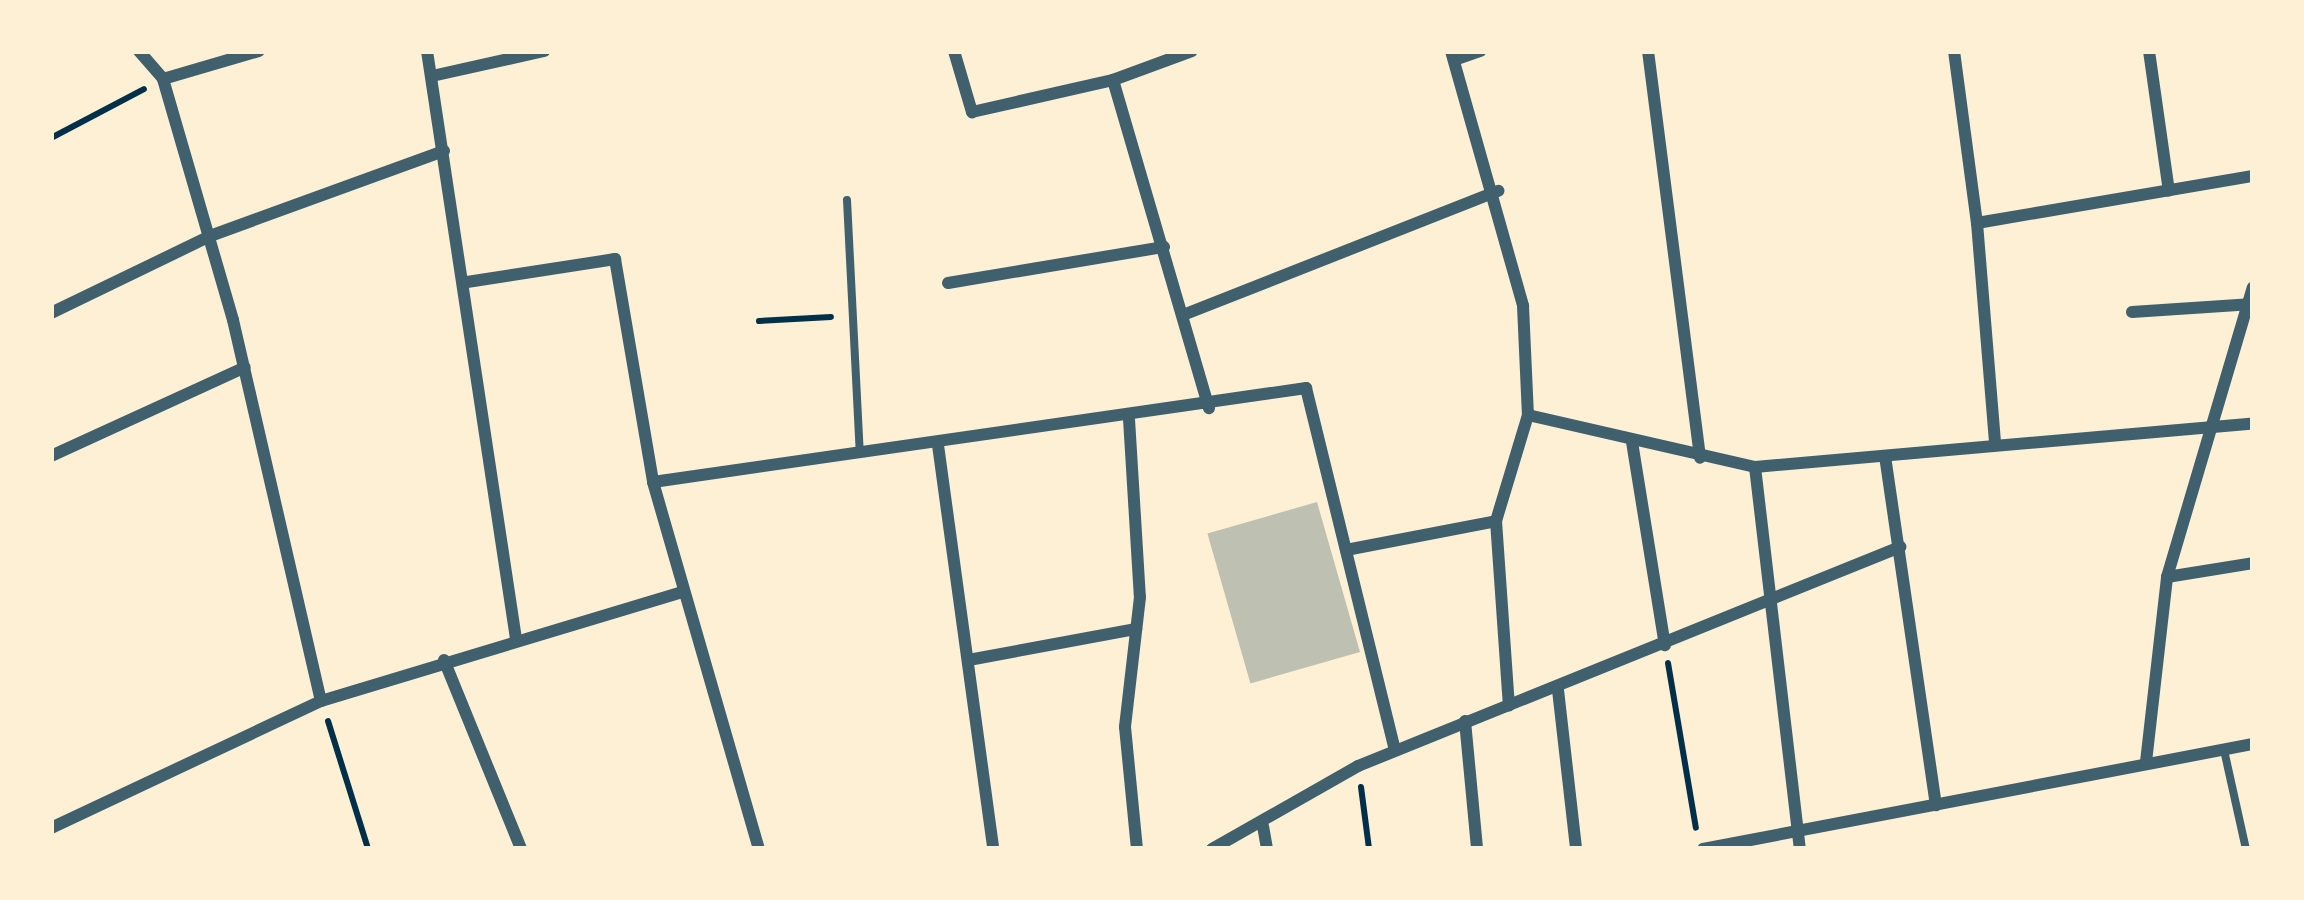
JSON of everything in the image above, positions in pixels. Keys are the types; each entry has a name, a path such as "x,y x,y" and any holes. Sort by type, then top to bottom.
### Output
{"street":[{"path":"139,51 163,79 210,236 322,701"},
{"path":"163,79 259,51"},
{"path":"427,51 467,282 517,639"},
{"path":"432,76 544,51"},
{"path":"954,51 972,112 1113,80 1192,51"},
{"path":"1480,51 1453,55 1498,191 1522,306 1528,415 1496,520 1509,706"},
{"path":"1648,51 1700,458"},
{"path":"1954,51 1977,223 1995,445"},
{"path":"2149,51 2169,190"},
{"path":"1113,80 1209,408"},
{"path":"51,313 210,236 444,151"},
{"path":"1977,223 2253,176"},
{"path":"1183,315 1498,191"},
{"path":"947,283 1164,247"},
{"path":"467,282 615,259 653,482 679,592 759,849"},
{"path":"2146,762 2167,577 2207,424 2252,303 2253,287"},
{"path":"2132,312 2252,303"},
{"path":"51,456 244,367"},
{"path":"653,482 1209,408 1306,388 1395,750"},
{"path":"1528,415 1755,467 2253,423"},
{"path":"1129,419 1136,629 1125,727 1137,849"},
{"path":"1632,442 1665,645"},
{"path":"938,445 974,659 993,849"},
{"path":"1885,456 1936,805"},
{"path":"1755,467 1801,849"},
{"path":"1346,550 1496,520"},
{"path":"1212,849 1263,826 1358,766 1465,721 1558,690 1900,547"},
{"path":"2167,577 2253,562"},
{"path":"51,828 322,701 679,592"},
{"path":"974,659 1136,629"},
{"path":"444,660 521,849"},
{"path":"1558,690 1576,849"},
{"path":"1465,721 1477,849"},
{"path":"1701,849 2253,744"},
{"path":"1263,826 1268,849"}],"lane":[{"path":"847,200 860,456"},
{"path":"2224,750 2246,849"}],"path":[{"path":"51,137 163,79"},
{"path":"759,321 853,315"},
{"path":"1665,645 1701,849"},
{"path":"322,701 368,849"},
{"path":"1358,766 1369,849"}],"building":[{"path":"1317,502 1360,652 1250,683 1207,533"}]}
